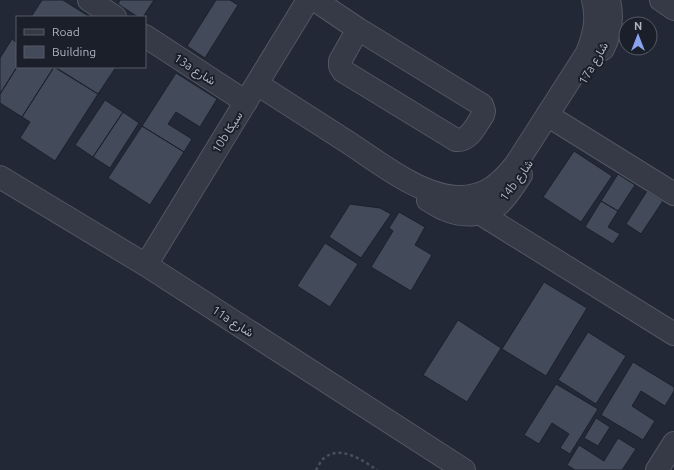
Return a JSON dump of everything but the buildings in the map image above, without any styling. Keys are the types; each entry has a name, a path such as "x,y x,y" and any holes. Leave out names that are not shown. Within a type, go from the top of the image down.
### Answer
{"street":[{"path":"89,0 114,16"},
{"name":"10b سيكا","path":"146,265 308,0"},
{"path":"315,0 482,105 484,111 483,114 464,140 456,140 342,71 340,61 358,28"},
{"name":"17a شارع","path":"553,118 592,41 596,20 593,0"},
{"name":"17a شارع","path":"553,118 604,46 609,33 611,10 624,0"},
{"path":"661,0 674,9"},
{"name":"13a شارع","path":"146,37 251,93"},
{"name":"14b شارع","path":"251,93 399,176 430,192 444,196 459,197 475,195 489,190 500,183 553,118"},
{"path":"553,118 674,194"},
{"name":"14b شارع","path":"399,176 426,198 445,210 462,214 481,214 497,206 508,195 553,118"},
{"name":"11a شارع","path":"0,177 146,265 464,470"},
{"path":"481,214 674,334"},
{"path":"657,470 674,443"}],"path":[{"path":"316,470 323,460 332,454 346,453 360,458 377,470"}]}
